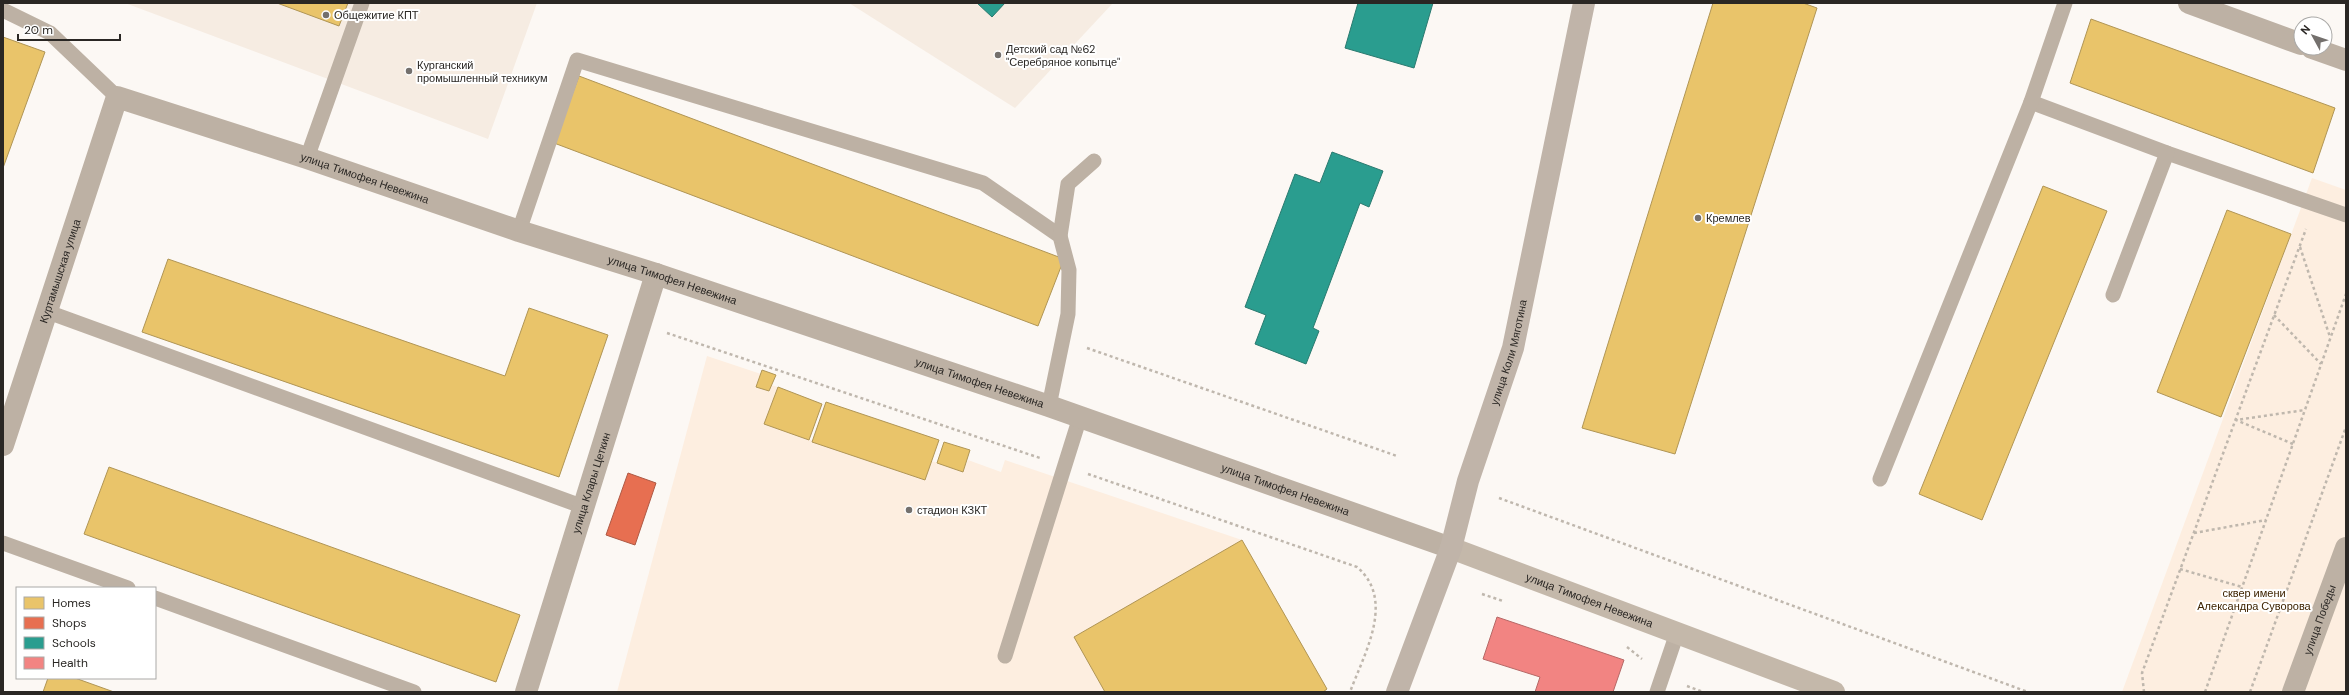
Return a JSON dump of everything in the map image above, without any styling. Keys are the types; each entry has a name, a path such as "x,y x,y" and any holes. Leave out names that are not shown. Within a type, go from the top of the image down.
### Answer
{"main road":[{"name":"улица Коли Мяготина","path":"1397,692 1451,548 1468,481 1513,348 1584,3"}],"street":[{"path":"2189,3 2293,41"},
{"path":"2333,55 2346,60"},
{"name":"улица Тимофея Невежина","path":"117,98 307,158 518,231 656,274 1049,406 1451,548 1834,692"},
{"name":"Куртамышская улица","path":"3,445 48,312 117,98"},
{"name":"улица Клары Цеткин","path":"526,692 656,274"},
{"name":"улица Победы","path":"2293,692 2346,548"}],"lane":[{"path":"307,158 362,3"},
{"path":"1880,479 2031,102 2066,3"},
{"path":"3,10 50,33 117,98"},
{"path":"518,231 577,60 983,183 1060,236"},
{"path":"2031,102 2167,153 2346,214"},
{"path":"2113,295 2167,153"},
{"path":"1049,406 1068,314 1069,270 1060,236 1068,184 1094,161"},
{"path":"48,312 584,507"},
{"path":"1005,656 1080,417"},
{"path":"3,543 125,587"},
{"path":"156,598 414,692"},
{"path":"1657,692 1677,633"}],"path":[{"path":"2144,692 2142,673 2316,204"},
{"path":"2300,246 2331,338"},
{"path":"2205,692 2346,294"},
{"path":"2274,315 2321,364"},
{"path":"1062,340 1396,456"},
{"path":"2236,420 2305,410"},
{"path":"2236,420 2293,444"},
{"path":"2250,692 2346,427"},
{"path":"1499,498 2028,692"},
{"path":"2193,533 2266,520"},
{"path":"2180,569 2242,587"},
{"path":"1482,594 1510,603"},
{"path":"1623,644 1663,677 1703,692"}],"shaded area":[{"name":"Курганский промышленный техникум","path":"125,3 537,3 488,139"},
{"name":"Детский сад №62 \"Серебряное копытце\"","path":"849,3 1113,3 1015,108"}],"green space":[{"name":"сквер имени Александра Суворова","path":"2312,178 2346,190 2346,692 2122,692"},
{"name":"стадион КЗКТ","path":"707,356 761,374 756,387 769,391 771,385 778,387 765,424 925,480 932,461 963,472 968,460 1001,472 1005,460 1242,540 1327,689 1326,692 617,692"}],"building: Homes":[{"name":"Общежитие КПТ","path":"277,3 348,3 339,26"},
{"name":"Кремлев","path":"1713,3 1803,3 1817,8 1675,454 1582,428"},
{"path":"2091,19 2335,108 2313,173 2070,83"},
{"path":"3,37 45,52 3,168"},
{"path":"579,76 1064,259 1038,326 554,143"},
{"path":"2043,186 2107,211 1982,520 1919,494"},
{"path":"2227,210 2291,234 2221,417 2157,392"},
{"path":"168,259 505,376 529,308 608,335 559,477 142,332"},
{"path":"762,370 776,375 769,391 756,387"},
{"path":"778,387 822,404 809,440 764,424"},
{"path":"826,402 939,440 925,480 812,442"},
{"path":"944,442 970,450 963,472 937,463"},
{"path":"109,467 520,615 496,682 84,534"},
{"path":"1242,540 1327,689 1323,692 1105,692 1074,637"},
{"path":"48,679 78,679 114,692 43,692"}],"building: Shops":[{"path":"628,473 656,483 635,545 606,535"}],"building: Schools":[{"path":"977,3 1005,3 992,17"},
{"path":"1358,3 1433,3 1414,68 1345,48"},
{"path":"1332,152 1383,171 1369,207 1360,203 1313,328 1319,331 1306,364 1255,344 1266,315 1245,307 1295,174 1320,183"}],"building: Health":[{"path":"1497,617 1624,660 1613,692 1535,692 1540,677 1483,659"}],"place":[{"name":"Общежитие КПТ","path":"326,15"},
{"name":"Детский сад №62 \"Серебряное копытце\"","path":"998,55"},
{"name":"Курганский промышленный техникум","path":"409,71"},
{"name":"Кремлев","path":"1698,218"},
{"name":"стадион КЗКТ","path":"909,510"}]}
